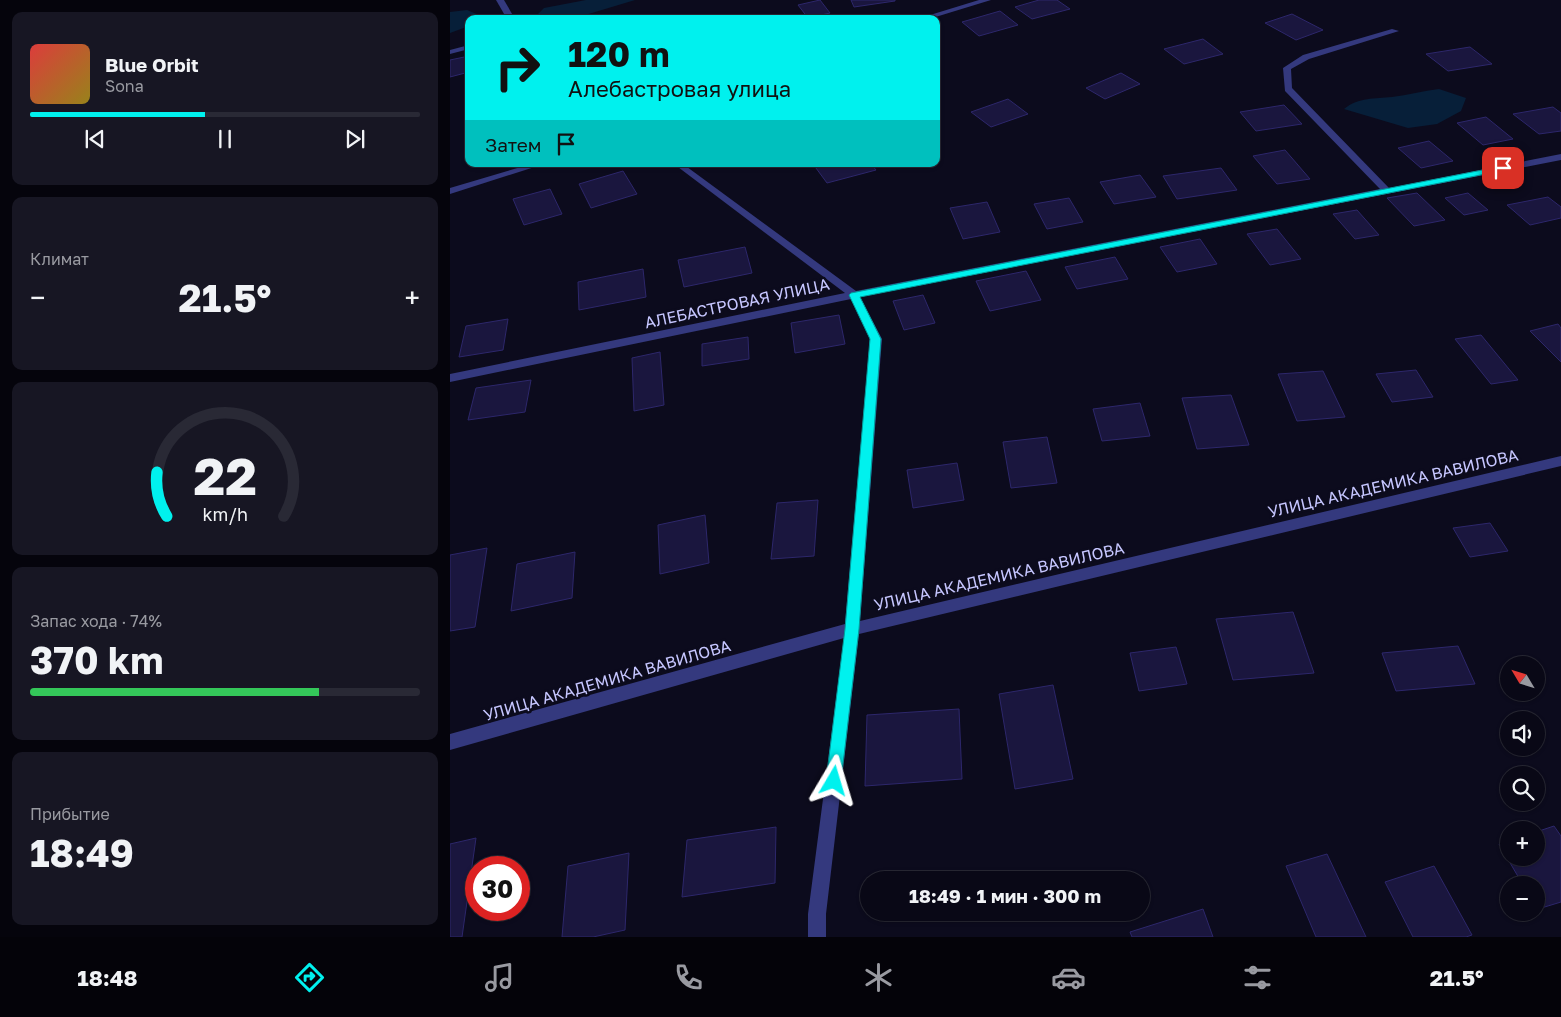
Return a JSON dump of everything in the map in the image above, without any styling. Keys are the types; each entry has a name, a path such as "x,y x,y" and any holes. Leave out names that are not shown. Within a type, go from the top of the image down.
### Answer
{"street":[{"path":"500,0 509,15"},
{"path":"934,15 987,0"},
{"path":"1387,191 1288,89 1287,68 1306,56 1395,31"},
{"path":"450,52 465,48"},
{"name":"АЛЕБАСТРОВАЯ УЛИЦА","path":"450,378 854,295 1561,157"},
{"path":"450,191 530,167"},
{"path":"682,167 854,295 876,339 852,629 818,914 817,937"},
{"name":"УЛИЦА АКАДЕМИКА ВАВИЛОВА","path":"450,742 852,629 1561,461"}],"water":[{"path":"586,0 635,0 585,15 539,15 544,8"},
{"path":"467,10 479,15 465,15 465,27 450,33 450,12"},
{"path":"1439,89 1466,98 1461,111 1437,124 1408,128 1344,109 1361,100"}],"building":[{"path":"820,0 830,13 806,15 798,5"},
{"path":"851,0 895,0 895,1 854,7"},
{"path":"1039,0 1057,0 1070,9 1032,19 1015,7"},
{"path":"1000,11 1018,25 979,36 962,22"},
{"path":"1292,14 1323,30 1296,40 1265,23"},
{"path":"1203,39 1223,54 1184,64 1164,49"},
{"path":"1470,47 1492,64 1448,71 1426,54"},
{"path":"465,57 465,73 450,77 450,60"},
{"path":"1121,73 1140,84 1105,99 1086,88"},
{"path":"1008,99 1028,114 991,127 971,112"},
{"path":"1284,105 1302,124 1256,131 1240,112"},
{"path":"1553,107 1561,113 1561,131 1539,134 1513,114"},
{"path":"1486,117 1513,139 1483,145 1457,123"},
{"path":"1429,141 1453,161 1421,168 1398,148"},
{"path":"1285,150 1310,179 1277,184 1253,156"},
{"path":"815,167 874,167 876,170 827,183"},
{"path":"1221,168 1237,190 1177,199 1163,176"},
{"path":"623,171 637,194 591,208 579,184"},
{"path":"1140,175 1156,197 1114,204 1100,182"},
{"path":"550,189 562,214 524,225 513,199"},
{"path":"1417,193 1445,220 1414,226 1387,198"},
{"path":"1468,193 1488,210 1464,215 1445,198"},
{"path":"1548,197 1561,207 1561,218 1530,225 1507,205"},
{"path":"1069,198 1083,222 1047,229 1034,204"},
{"path":"987,202 1000,232 963,239 950,208"},
{"path":"1357,210 1379,235 1355,239 1333,214"},
{"path":"1277,229 1301,259 1270,265 1247,234"},
{"path":"1200,239 1217,264 1177,272 1160,247"},
{"path":"745,247 752,273 684,287 678,260"},
{"path":"1115,257 1128,279 1077,289 1065,267"},
{"path":"643,269 646,297 579,310 578,282"},
{"path":"1026,271 1041,300 990,311 976,281"},
{"path":"923,295 935,323 904,330 893,301"},
{"path":"839,315 845,344 795,353 791,323"},
{"path":"508,319 503,350 459,357 466,326"},
{"path":"1558,324 1561,328 1561,362 1530,331"},
{"path":"1481,335 1518,380 1491,384 1455,339"},
{"path":"748,337 749,359 702,366 702,344"},
{"path":"660,352 664,405 634,411 632,358"},
{"path":"1416,370 1433,397 1392,402 1376,374"},
{"path":"1323,371 1345,417 1297,421 1278,374"},
{"path":"531,380 525,412 468,420 476,388"},
{"path":"1231,395 1249,445 1197,449 1182,398"},
{"path":"1140,403 1150,436 1102,441 1093,409"},
{"path":"1047,437 1057,483 1011,488 1003,442"},
{"path":"957,463 964,500 913,508 907,470"},
{"path":"818,500 814,556 771,559 777,503"},
{"path":"705,515 709,563 660,574 658,525"},
{"path":"1490,523 1508,551 1470,557 1453,528"},
{"path":"487,548 475,627 450,631 450,555"},
{"path":"575,552 572,598 511,611 517,564"},
{"path":"1293,612 1314,673 1233,680 1216,619"},
{"path":"1458,646 1475,684 1396,691 1382,653"},
{"path":"1176,647 1187,684 1139,691 1130,653"},
{"path":"1053,685 1073,779 1015,789 999,694"},
{"path":"959,709 962,779 865,786 867,715"},
{"path":"1554,826 1561,836 1561,902 1545,907 1545,876 1518,876 1512,866 1545,866 1545,829"},
{"path":"776,827 775,883 682,897 687,840"},
{"path":"476,838 473,856 465,856 465,916 462,937 450,937 450,844"},
{"path":"629,853 625,930 593,937 562,937 568,866"},
{"path":"1327,854 1366,937 1316,937 1286,866"},
{"path":"1434,866 1472,935 1466,937 1413,937 1385,882"},
{"path":"1203,909 1213,937 1132,937 1130,932"}],"route":[{"path":"834,781 852,629 876,339 854,295 1503,168"}]}
